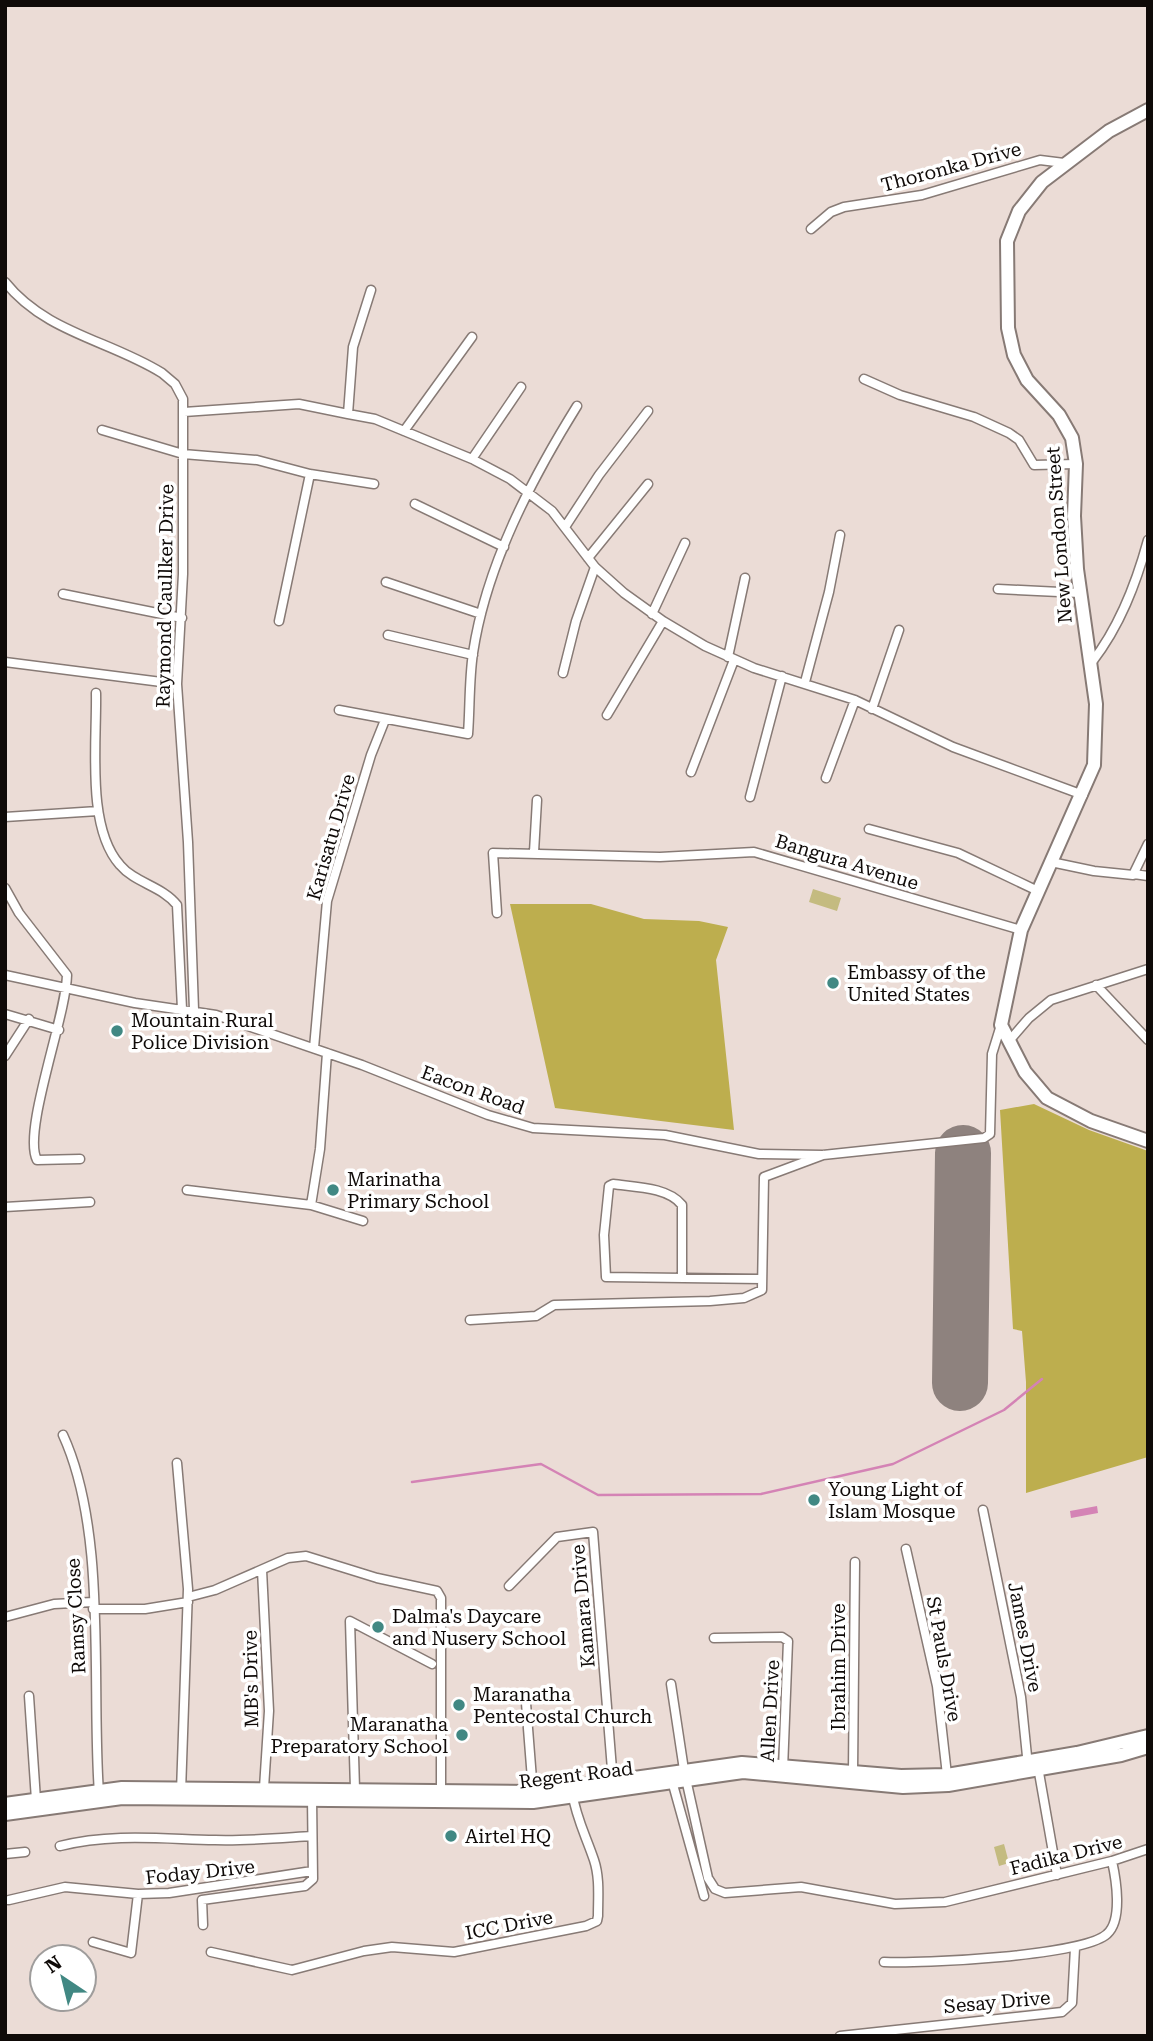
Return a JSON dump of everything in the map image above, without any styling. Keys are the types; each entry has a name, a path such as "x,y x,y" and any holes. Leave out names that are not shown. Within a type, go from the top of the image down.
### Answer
{"main road":[{"name":"New London Street","path":"1001,1025 1021,930 1083,795 1096,753 1096,683 1080,593 1074,516 1076,464 1072,438 1066,425 1020,369 1008,328 1009,232 1030,194 1064,163 1109,131 1148,110"},
{"path":"1001,1025 1032,1082 1047,1098 1091,1121 1148,1141"},
{"name":"Regent Road","path":"181,1793 264,1788 312,1793 355,1789 441,1792 491,1798 533,1793 573,1794 613,1782 685,1774 743,1763 914,1787 948,1786 1148,1736"},
{"name":"Regent Road","path":"783,1770 947,1775 1121,1755 1148,1747"},
{"name":"Regent Road","path":"5,1804 99,1795 181,1793 312,1793 491,1798 573,1794 672,1781 685,1774"},
{"name":"Regent Road","path":"5,1814 99,1795"}],"street":[{"name":"Thoronka Drive","path":"811,229 831,212 844,207 922,195 1040,160 1064,163"},
{"name":"Raymond Caullker Drive","path":"5,282 16,295 43,317 162,373 178,389 183,399 181,618 177,684 188,842 194,1010"},
{"path":"348,414 353,347 371,290"},
{"path":"404,431 472,337"},
{"path":"864,379 900,395 974,417 1009,433 1019,440 1034,465 1076,464"},
{"path":"472,459 521,387"},
{"path":"184,412 299,404 375,419 472,459 530,492 565,527 595,568 652,614 731,659 855,700 953,747 1083,795"},
{"path":"339,710 468,734 473,655 481,614 504,547 553,445 578,406"},
{"path":"565,527 599,475 648,411"},
{"path":"102,430 183,454 257,460 310,474 374,484"},
{"path":"279,621 310,474"},
{"path":"588,558 648,484"},
{"path":"415,504 504,547"},
{"path":"805,682 840,535"},
{"path":"1092,662 1111,634 1132,592 1148,540"},
{"path":"652,614 685,543"},
{"path":"563,673 576,621 595,568"},
{"path":"691,772 731,659 745,578"},
{"path":"386,582 481,614"},
{"path":"998,589 1080,593"},
{"path":"63,594 181,618"},
{"path":"607,715 663,621"},
{"path":"872,709 899,630"},
{"path":"388,635 473,655"},
{"path":"5,662 177,684"},
{"path":"750,797 782,676"},
{"path":"96,693 98,811 102,835 120,866 177,905 182,1009"},
{"path":"827,778 855,700"},
{"name":"Karisatu Drive","path":"314,1048 327,901 371,755 386,720"},
{"path":"534,852 537,800"},
{"path":"5,817 98,811"},
{"path":"869,829 958,853 1038,891"},
{"path":"1135,874 1148,844"},
{"name":"Bangura Avenue","path":"498,913 492,855 534,852 660,857 754,852 1021,930"},
{"path":"1051,862 1094,872 1148,876"},
{"path":"5,888 32,932 65,971 59,1030 38,1109 33,1152 37,1160 80,1158"},
{"path":"1009,1041 1029,1018 1051,1000 1148,969"},
{"name":"Eacon Road","path":"5,975 65,989 194,1010 314,1048 488,1115 533,1128 665,1135 759,1154 823,1155 984,1138 990,1134 988,1105 992,1054 1001,1025"},
{"path":"1096,985 1148,1040"},
{"path":"5,1014 59,1030"},
{"path":"5,1056 29,1019"},
{"path":"310,1205 320,1149 327,1053"},
{"path":"470,1320 536,1316 554,1305 744,1298 762,1290 764,1177 823,1155"},
{"path":"682,1278 682,1205 677,1199 663,1193 613,1184 609,1186 604,1235 606,1277 682,1278 762,1279"},
{"path":"187,1191 310,1205 363,1221"},
{"path":"5,1207 90,1202"},
{"name":"Ramsy Close","path":"63,1435 72,1454 82,1494 93,1606 99,1795"},
{"path":"177,1463 188,1600 181,1793"},
{"name":"James Drive","path":"983,1510 1033,1766 1058,1875"},
{"name":"Kamara Drive","path":"509,1586 557,1537 593,1532 613,1782"},
{"name":"St Pauls Drive","path":"906,1549 937,1686 947,1775"},
{"path":"5,1617 54,1604 145,1609 188,1600 288,1558 310,1556 377,1578 437,1591 441,1598 441,1792"},
{"name":"Ibrahim Drive","path":"853,1772 855,1562"},
{"name":"MB's Drive","path":"262,1570 269,1711 264,1788"},
{"path":"355,1789 350,1620 432,1664"},
{"name":"Allen Drive","path":"714,1638 782,1637 788,1641 783,1770"},
{"name":"Fadika Drive","path":"671,1684 685,1774 708,1878 715,1889 725,1893 801,1887 909,1905 946,1902 1112,1861 1148,1849"},
{"path":"29,1696 37,1800"},
{"path":"526,1703 533,1793"},
{"path":"672,1781 704,1895"},
{"path":"203,1925 202,1900 305,1886 313,1879 312,1793"},
{"name":"ICC Drive","path":"211,1952 249,1958 292,1970 364,1951 392,1947 454,1952 586,1926 597,1921 598,1879 594,1858 578,1825 573,1794"},
{"path":"60,1846 84,1840 137,1835 235,1840 312,1836"},
{"path":"5,1854 25,1852"},
{"path":"884,1962 912,1964 1075,1948 1102,1937 1109,1930 1118,1895 1112,1861"},
{"name":"Foday Drive","path":"9,1900 65,1888 138,1894 215,1889 312,1871"},
{"path":"93,1942 131,1953 138,1894"},
{"name":"Sesay Drive","path":"840,2036 1062,2012 1072,2003 1075,1948"}],"shaded area":[{"path":"813,889 841,898 837,911 809,902"},
{"path":"510,904 591,904 644,919 699,921 728,927 716,960 734,1130 555,1108"},
{"path":"1034,1104 1089,1130 1148,1151 1148,1457 1026,1493 1026,1382 1022,1331 1013,1329 1000,1110"},
{"path":"1097,1506 1098,1513 1071,1518 1070,1511"},
{"path":"1004,1844 1009,1863 999,1866 994,1847"}],"waterway":[{"path":"412,1482 541,1464 598,1495 761,1494 893,1464 1004,1410 1042,1379"}],"runway":[{"path":"960,1383 963,1153"}],"place":[{"name":"Embassy of the United States","path":"833,983"},
{"name":"Mountain Rural Police Division","path":"117,1031"},
{"name":"Marinatha Primary School","path":"333,1190"},
{"name":"Young Light of Islam Mosque","path":"814,1500"},
{"name":"Dalma's Daycare and Nusery School","path":"378,1627"},
{"name":"Maranatha Pentecostal Church","path":"459,1705"},
{"name":"Maranatha Preparatory School","path":"462,1735"},
{"name":"Airtel HQ","path":"451,1836"}]}
